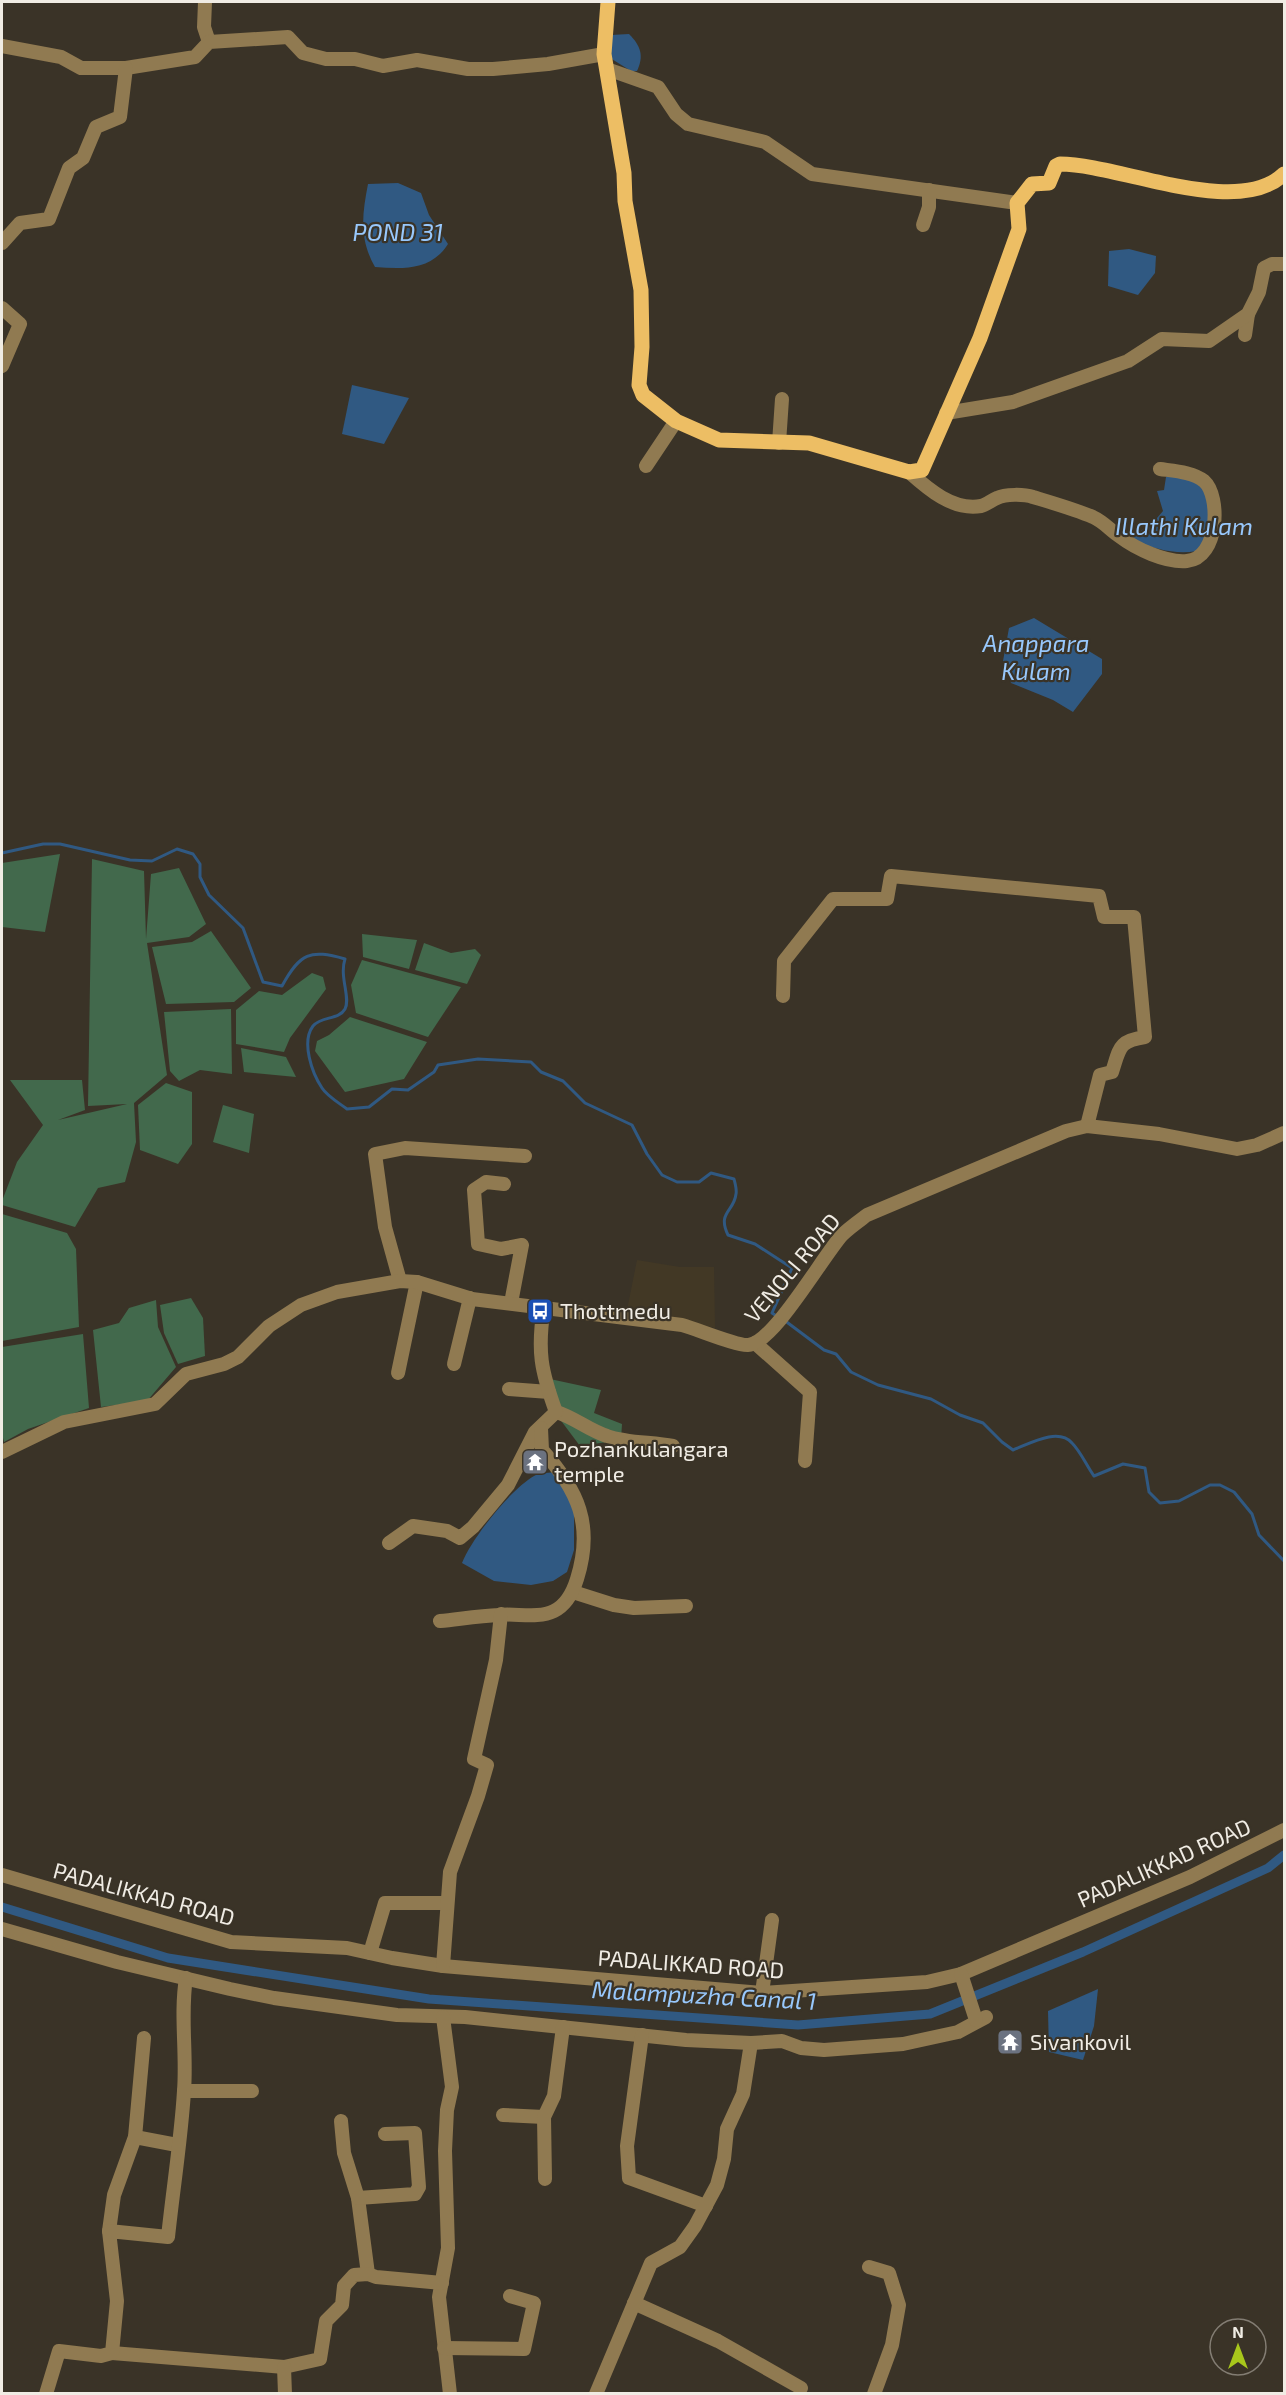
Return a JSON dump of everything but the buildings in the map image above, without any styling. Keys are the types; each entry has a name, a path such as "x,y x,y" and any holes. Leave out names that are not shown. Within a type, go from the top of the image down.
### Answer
{"main road":[{"path":"608,2 606,61 624,173 625,201 641,290 642,347 639,385 651,402 676,421 719,440 809,443 909,472 922,470 980,338 1019,228 1017,203 1032,184 1049,183 1056,166 1060,164 1122,174 1172,186 1242,192 1276,181 1284,176"}],"street":[{"path":"205,2 204,27 209,42"},
{"path":"2,46 62,57 81,68 126,68 195,57 209,42 288,37 303,53 326,59 355,59 383,66 417,60 468,69 606,61 658,87 676,114 688,124 765,142 812,174 1017,203"},
{"path":"2,243 20,223 49,219 69,168 83,158 96,127 120,117 126,68"},
{"path":"923,225 929,207 929,190"},
{"path":"1245,335 1248,314 1259,292 1264,268 1272,264 1284,264"},
{"path":"2,308 20,324 2,366"},
{"path":"946,413 1013,402 1128,361 1162,339 1209,341 1248,314"},
{"path":"779,443 782,399"},
{"path":"646,466 676,421"},
{"path":"909,472 929,490 949,501 967,507 983,506 1001,496 1029,495 1095,518 1119,537 1159,557 1190,561 1206,553 1210,546 1214,522 1212,501 1206,482 1196,476 1160,469"},
{"path":"783,996 784,962 833,899 887,899 891,876 1098,896 1104,917 1134,917 1145,1037 1128,1040 1120,1046 1112,1072 1100,1075 1087,1126"},
{"name":"VENOLI ROAD","path":"2,1452 64,1422 155,1404 186,1374 224,1364 238,1357 269,1326 301,1305 337,1292 400,1281 417,1282 470,1298 682,1325 706,1331 741,1345 755,1343 776,1326 843,1234 867,1215 1028,1146 1066,1131 1087,1126 1159,1134 1237,1149 1257,1145 1284,1133"},
{"path":"400,1281 385,1227 375,1154 405,1148 479,1151 525,1156"},
{"path":"504,1184 486,1182 474,1190 478,1244 501,1249 522,1245 511,1303"},
{"path":"398,1373 417,1282"},
{"path":"454,1364 470,1298"},
{"path":"544,1307 539,1340 540,1360 555,1412"},
{"path":"755,1343 810,1392 805,1461"},
{"path":"509,1389 549,1392"},
{"path":"389,1543 413,1526 447,1531 460,1538 473,1527 508,1485 535,1448 535,1432 555,1412"},
{"path":"555,1412 570,1416 589,1429 609,1437 673,1446"},
{"path":"440,1621 501,1614 541,1615 552,1612 573,1592 580,1569 585,1534 582,1517 564,1475 535,1448"},
{"path":"573,1592 614,1605 634,1608 686,1606"},
{"path":"443,1966 450,1872 478,1797 487,1765 474,1759 496,1660 501,1614"},
{"name":"PADALIKKAD ROAD","path":"2,1875 231,1942 347,1948 443,1966 762,1993 927,1982 961,1974 1190,1877 1284,1830"},
{"path":"370,1953 385,1903 446,1908"},
{"path":"762,1993 772,1920"},
{"path":"2,1929 117,1962 274,1998 397,2015 751,2043 782,2041 801,2048 824,2050 903,2044 957,2032 981,2018 961,1974"},
{"path":"109,2231 168,2237 184,2091 182,2005 186,1977"},
{"path":"443,2017 452,2087 447,2110 445,2151 448,2248 439,2297 450,2394"},
{"path":"545,2179 544,2116 554,2096 563,2027"},
{"path":"642,2035 627,2146 629,2178 706,2206"},
{"path":"112,2353 117,2301 109,2231 114,2195 135,2138 144,2038"},
{"path":"596,2394 651,2263 680,2247 717,2185 724,2159 727,2129 743,2094 751,2043"},
{"path":"184,2091 252,2091"},
{"path":"503,2115 544,2116"},
{"path":"341,2121 344,2153 358,2198 368,2274"},
{"path":"358,2198 415,2194 419,2187 415,2133 385,2134"},
{"path":"135,2138 177,2145"},
{"path":"869,2267 890,2273 898,2305 892,2345 874,2394"},
{"path":"46,2394 59,2351 101,2356 112,2353 284,2367 320,2359 326,2321 342,2305 344,2286 354,2275 368,2274 376,2277 442,2283"},
{"path":"444,2348 524,2349 534,2303 510,2296"},
{"path":"634,2303 718,2341 801,2388"},
{"path":"284,2367 285,2394"}],"shaded area":[{"path":"637,1260 680,1267 714,1267 715,1328 663,1317 626,1315"}],"green space":[{"path":"60,854 45,932 2,927 2,863"},
{"path":"92,859 144,871 146,939 151,874 179,868 206,924 189,937 147,943 167,1075 134,1103 136,1142 125,1182 98,1188 75,1227 2,1205 2,1201 17,1162 43,1125 10,1080 82,1080 85,1110 58,1120 127,1104 88,1106"},
{"path":"211,931 251,988 234,1002 166,1004 152,947 192,942"},
{"path":"362,934 417,940 409,969 363,957"},
{"path":"424,943 451,953 475,949 481,955 467,984 415,970"},
{"path":"362,960 461,987 428,1037 356,1013 351,985"},
{"path":"312,973 323,977 326,989 290,1038 284,1052 236,1044 236,1010 259,991 282,995"},
{"path":"231,1009 232,1074 200,1070 179,1081 170,1071 164,1012"},
{"path":"350,1017 427,1042 404,1079 345,1092 315,1051 317,1041 329,1035"},
{"path":"241,1048 286,1057 296,1077 244,1072"},
{"path":"166,1083 192,1092 192,1144 178,1164 140,1150 138,1105"},
{"path":"223,1105 254,1114 249,1153 213,1142"},
{"path":"2,1214 67,1233 76,1249 79,1327 2,1341"},
{"path":"191,1298 203,1318 205,1356 178,1364 164,1333 160,1305"},
{"path":"156,1300 158,1327 176,1367 147,1401 101,1407 93,1330 119,1323 129,1308"},
{"path":"83,1334 89,1408 28,1429 4,1442 2,1434 2,1347"},
{"path":"550,1379 601,1390 594,1413 622,1424 621,1440 580,1446 559,1418"}],"water":[{"path":"629,34 640,51 637,71 631,71 607,56 611,35"},
{"name":"POND 31","path":"398,183 421,193 429,215 448,244 441,253 425,264 406,268 375,267 366,247 363,227 368,184"},
{"path":"1129,249 1156,256 1155,273 1138,295 1108,286 1109,251"},
{"path":"352,385 409,398 384,444 342,434"},
{"name":"Illathi Kulam","path":"1174,475 1204,483 1209,509 1209,548 1180,552 1162,550 1134,542 1133,535 1151,525 1163,511 1157,491 1164,490 1166,477"},
{"name":"Anappara Kulam","path":"1034,618 1102,659 1102,674 1073,712 1053,700 1011,683 1003,661 1009,628"},
{"path":"557,1472 574,1509 574,1550 567,1572 553,1581 531,1585 494,1581 462,1563 483,1528 514,1492 536,1475"},
{"path":"1098,1989 1094,2026 1083,2060 1049,2052 1048,2011"}],"waterway":[{"path":"2,853 43,844 60,844 130,860 152,861 177,849 193,854 200,864 200,877 209,895 243,928 263,982 282,986 295,966 307,956 314,954 345,959 343,973 347,999 345,1009 339,1015 316,1023 308,1040 309,1057 315,1074 330,1097 347,1109 369,1107 392,1089 408,1090 434,1072 438,1065 478,1059 531,1062 541,1072 563,1081 585,1103 632,1125 647,1154 662,1175 677,1182 699,1182 711,1173 734,1179 735,1200 724,1221 728,1235 755,1244 792,1268 772,1313 778,1317"},
{"path":"784,1320 824,1350 836,1354 851,1372 878,1385 931,1399 960,1415 983,1423 1013,1450 1043,1438 1059,1436 1066,1438 1078,1450 1094,1476 1123,1464 1145,1468 1149,1492 1160,1503 1179,1501 1210,1485 1220,1485 1234,1492 1252,1514 1259,1535 1284,1561"},
{"name":"Malampuzha Canal 1","path":"2,1907 168,1958 429,1999 798,2025 930,2014 1083,1952 1268,1868 1284,1855"}],"place":[{"name":"Thottmedu","path":"540,1311"},
{"name":"Pozhankulangara temple","path":"535,1462"},
{"name":"Sivankovil","path":"1010,2042"}]}
